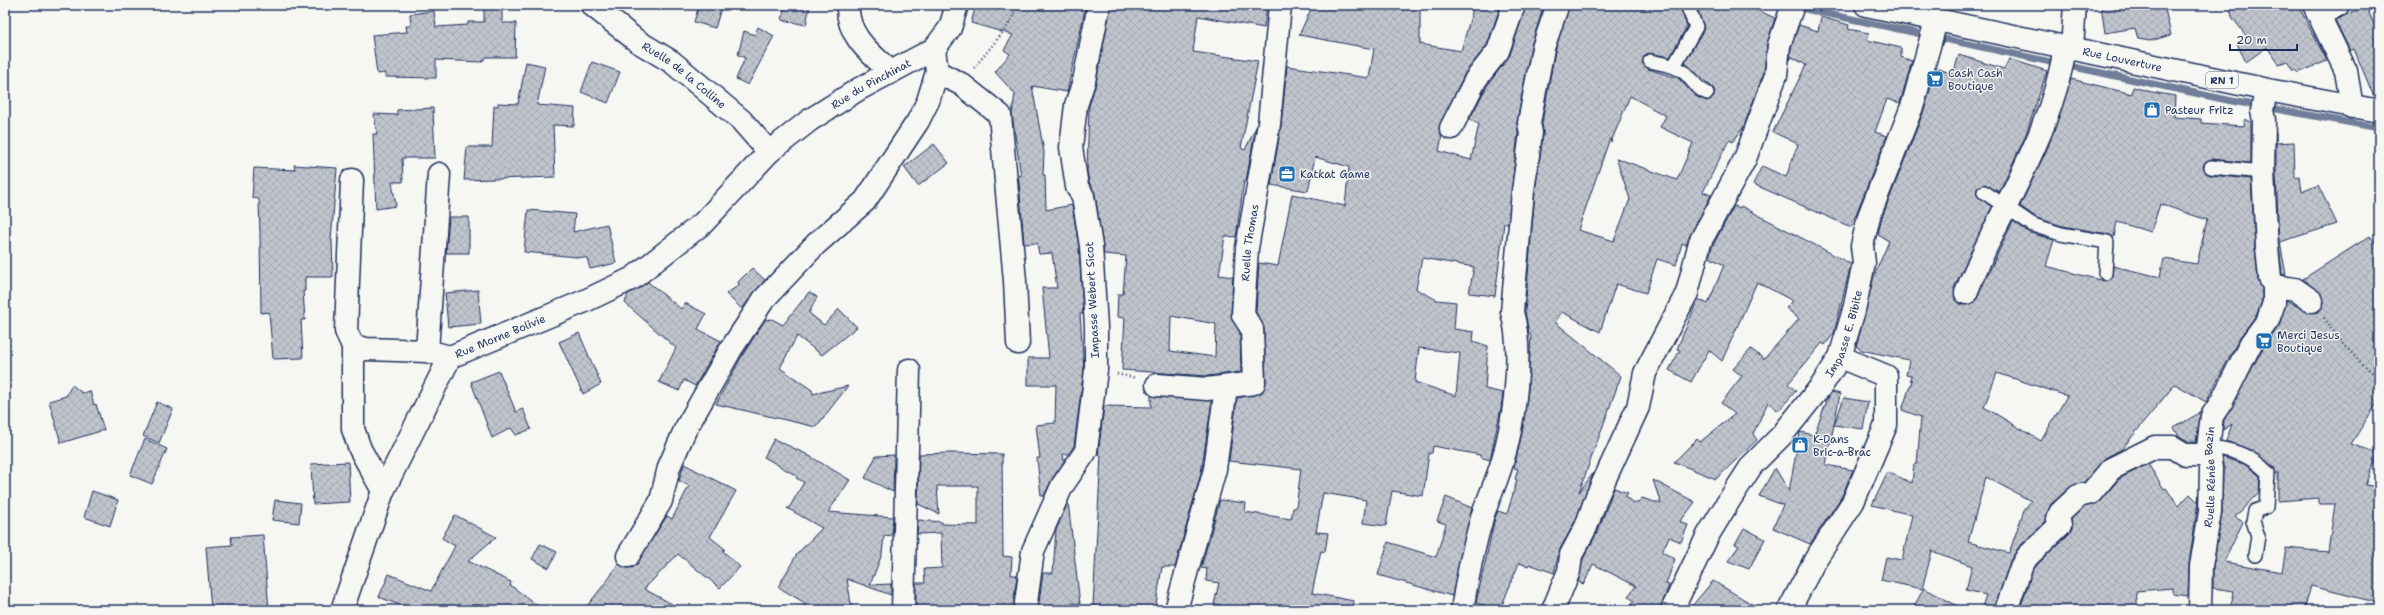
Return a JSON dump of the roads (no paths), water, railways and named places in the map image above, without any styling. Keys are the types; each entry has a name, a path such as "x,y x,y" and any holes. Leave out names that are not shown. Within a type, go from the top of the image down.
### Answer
{"street":[{"name":"Ruelle de la Colline","path":"592,5 637,41 672,62 741,120 769,152"},
{"path":"848,5 853,32 868,52 891,72"},
{"name":"Rue du Pinchinat","path":"769,152 810,120 891,72 934,49 950,28 957,5"},
{"name":"Impasse Webert Sicot","path":"1025,610 1034,551 1062,486 1086,451 1096,370 1096,327 1091,246 1083,196 1077,187 1071,147 1076,106 1084,81 1099,5"},
{"name":"Ruelle Thomas","path":"1157,385 1207,389 1254,383 1252,329 1243,315 1247,248 1269,124 1280,5"},
{"path":"1451,128 1476,79 1498,51 1514,5"},
{"name":"Rue Louverture","path":"1866,5 1911,10 1934,31 2065,56 2267,105 2352,107 2379,111"},
{"path":"1966,293 2034,149 2052,103 2065,56 2075,5"},
{"path":"2338,5 2316,10 2346,71 2352,107"},
{"path":"1462,610 1483,515 1501,466 1511,428 1517,331 1512,312 1521,207 1531,133 1529,123 1543,48 1557,7"},
{"path":"1553,610 1569,571 1571,555 1586,527 1597,496 1638,407 1645,373 1687,293 1700,242 1745,159 1776,75 1780,45 1792,7"},
{"name":"Impasse E. Bibite","path":"1672,610 1708,535 1752,465 1782,435 1822,385 1840,357 1854,310 1864,263 1862,246 1869,216 1913,104 1934,31"},
{"path":"628,556 661,501 669,467 685,430 731,349 764,300 816,244 865,201 918,121 928,101 937,72 934,49"},
{"path":"937,72 961,84 1000,115 1015,281 1018,343"},
{"name":"Ruelle Rénée Bazin","path":"2200,610 2201,566 2210,512 2211,469 2208,451 2212,416 2222,401 2251,343 2268,320 2274,304 2274,286 2270,278 2267,247 2263,172 2267,105"},
{"name":"Rue Morne Bolivie","path":"342,610 383,491 450,357 585,301 634,278 703,223 769,152"},
{"path":"427,351 439,174"},
{"path":"352,180 346,331 353,346 353,429 360,449 383,491"},
{"path":"2274,286 2295,289 2312,301"},
{"path":"353,346 366,349 427,351 450,357"},
{"path":"1789,610 1815,560 1853,502 1886,425 1886,376 1840,357"},
{"path":"903,610 909,370"},
{"path":"1176,610 1215,470 1226,387"},
{"path":"2006,610 2021,567 2027,557 2060,525 2058,519 2060,513 2078,496 2091,493 2111,469 2155,447 2173,447 2186,455 2208,451"}],"lane":[{"path":"1675,67 1696,27 1687,5"},
{"path":"1650,61 1675,67 1685,73 1701,91 1707,93"},
{"path":"2211,167 2263,172"},
{"path":"1984,192 2033,225 2044,229 2107,242 2105,273"},
{"path":"2208,451 2234,451 2257,461 2268,473 2266,507 2255,511 2252,521 2258,536 2255,555"}],"waterway":[{"path":"1796,7 2232,101 2379,128"}],"place":[{"name":"Cash Cash Boutique","path":"1935,79"},
{"name":"Pasteur Fritz","path":"2152,110"},
{"name":"Katkat Game","path":"1287,174"},
{"name":"Merci Jesus Boutique","path":"2264,341"},
{"name":"K-Dans Bric-a-Brac","path":"1800,445"}]}
